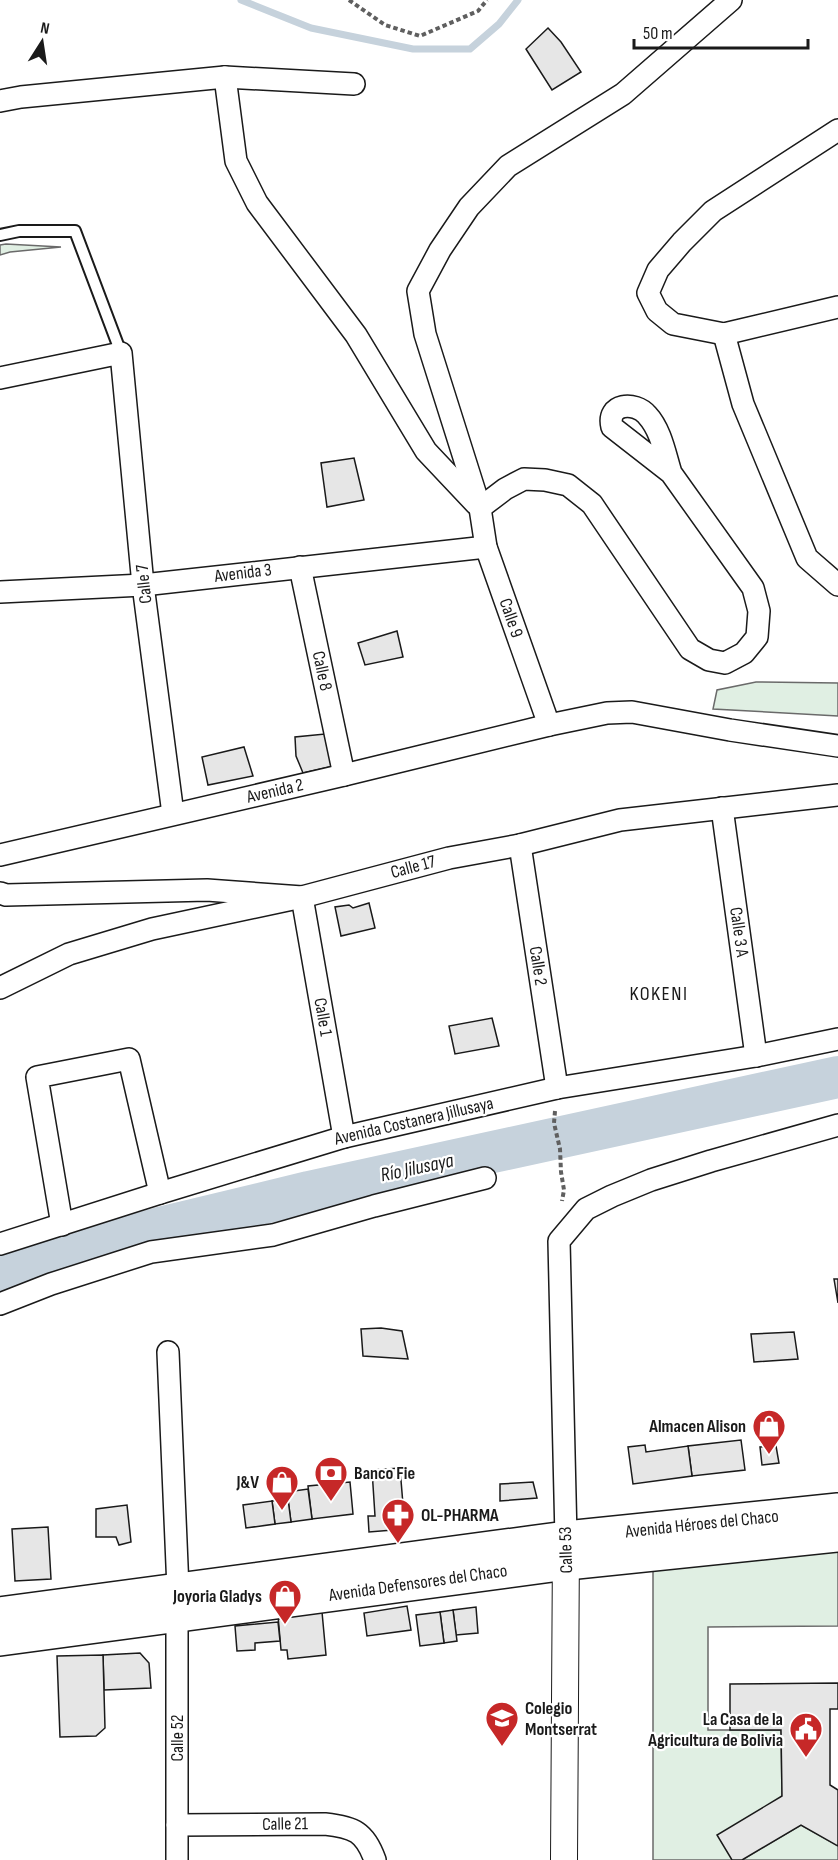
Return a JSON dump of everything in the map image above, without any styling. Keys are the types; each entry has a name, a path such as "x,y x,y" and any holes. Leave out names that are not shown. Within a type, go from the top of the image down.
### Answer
{"main road":[{"name":"Avenida Héroes del Chaco","path":"782,1528 838,1510"},
{"name":"Avenida Defensores del Chaco","path":"0,1614 177,1602 567,1550 782,1528 838,1535"},
{"name":"Avenida Defensores del Chaco","path":"0,1639 177,1602"}],"street":[{"name":"Calle 9","path":"549,725 486,547 480,508 425,334 418,291 440,250 468,207 508,166 623,94 731,0"},
{"path":"225,76 236,161 257,203 356,335 426,451 480,508 505,489 524,479 545,480 568,485 592,504 690,649 709,660 725,663 744,653 757,637 759,611 753,588 671,473"},
{"path":"0,101 225,76 354,84"},
{"path":"838,130 713,211 658,270 648,293 657,311 673,324 724,334 838,307"},
{"path":"724,334 743,404 807,558 838,585"},
{"path":"0,378 121,353"},
{"name":"Calle 7","path":"121,353 143,585 172,814"},
{"name":"Avenida 3","path":"0,592 143,585 486,547"},
{"name":"Calle 8","path":"300,567 344,776"},
{"name":"Avenida 2","path":"0,855 607,713 632,712 730,730 838,746"},
{"name":"Calle 17","path":"0,988 69,954 152,929 302,897 449,858 520,845 620,820 838,795"},
{"name":"Calle 3 A","path":"722,808 756,1056"},
{"name":"Calle 2","path":"520,845 557,1088"},
{"path":"0,893 6,895 207,890 302,897"},
{"name":"Calle 1","path":"302,897 344,1137"},
{"name":"Avenida Costanera Jillusaya","path":"0,1244 344,1137 557,1088 756,1056 838,1039"},
{"path":"62,1225 37,1077 129,1059 160,1193"},
{"path":"558,1241 586,1209 612,1196 651,1180 711,1161 838,1125"},
{"path":"0,1304 51,1284 151,1252 273,1236 374,1206 485,1178"},
{"name":"Calle 53","path":"558,1241 567,1550 564,1860"},
{"name":"Calle 52","path":"168,1352 177,1602 177,1860"},
{"name":"Calle 21","path":"177,1825 325,1824 344,1826 358,1832 369,1843 375,1860"}],"lane":[{"path":"0,235 19,231 75,231 121,353"}],"path":[{"path":"349,0 385,25 420,36 478,11 487,0"},
{"path":"554,1122 560,1149 564,1190 558,1241"}],"green space":[{"path":"0,245 61,247 0,255"},
{"path":"756,682 838,683 838,716 713,709 717,690"},
{"path":"838,1541 838,1626 708,1627 708,1730 781,1730 782,1796 732,1860 653,1860 653,1561"},
{"path":"801,1825 838,1846 838,1860 742,1860"}],"building":[{"path":"548,28 561,42 581,72 552,90 526,49"},
{"path":"354,458 364,500 327,507 321,463"},
{"path":"397,631 403,657 365,665 358,643"},
{"path":"325,734 334,766 303,773 296,756 295,737"},
{"path":"244,747 253,776 208,785 202,757"},
{"path":"369,903 375,928 341,936 335,907 349,905 353,908"},
{"path":"492,1018 499,1046 455,1054 449,1026"},
{"path":"834,1279 838,1279 838,1303"},
{"path":"381,1328 402,1331 408,1359 363,1356 361,1329"},
{"path":"794,1332 798,1359 754,1362 751,1334"},
{"path":"741,1440 745,1470 692,1476 688,1446"},
{"path":"645,1445 646,1452 688,1446 692,1476 633,1484 628,1447"},
{"name":"Almacen Alison","path":"776,1446 779,1463 762,1465 760,1447"},
{"path":"400,1468 405,1529 369,1532 368,1516 375,1516 372,1470"},
{"name":"Banco Fie","path":"350,1482 353,1514 312,1519 308,1486"},
{"path":"533,1482 537,1498 500,1501 500,1484"},
{"path":"308,1489 312,1519 291,1522 287,1492"},
{"name":"J&V","path":"288,1499 291,1522 275,1524 272,1501"},
{"path":"272,1501 275,1524 246,1528 243,1505"},
{"path":"127,1505 131,1542 119,1545 116,1537 96,1537 96,1509"},
{"path":"48,1527 51,1579 15,1581 12,1529"},
{"path":"407,1606 411,1630 367,1636 364,1613"},
{"path":"476,1607 478,1633 456,1635 453,1610"},
{"path":"453,1610 457,1641 444,1643 440,1612"},
{"path":"322,1612 326,1655 288,1659 287,1650 281,1650 278,1616"},
{"path":"440,1612 444,1643 420,1646 416,1615"},
{"path":"278,1622 280,1641 255,1643 255,1650 237,1651 235,1626"},
{"path":"140,1653 149,1663 151,1688 104,1690 103,1655"},
{"path":"103,1655 105,1728 96,1736 60,1737 57,1656"},
{"name":"La Casa de la Agricultura de Bolivia","path":"838,1683 838,1709 830,1709 830,1785 838,1790 838,1846 801,1825 742,1860 732,1860 717,1835 782,1796 781,1730 730,1730 730,1684"}],"waterway":[{"path":"241,0 311,28 413,49 470,49 499,24 518,0"},
{"name":"Río Jilusaya","path":"0,1273 160,1228 309,1192 838,1077"}],"place":[{"name":"Almacen Alison","path":"769,1455"},
{"name":"Banco Fie","path":"331,1502"},
{"name":"J&V","path":"282,1511"},
{"name":"OL-PHARMA","path":"398,1544"},
{"name":"Joyoria Gladys","path":"285,1625"},
{"name":"Colegio Montserrat","path":"502,1747"},
{"name":"La Casa de la Agricultura de Bolivia","path":"806,1758"}],"district":[{"name":"KOKENI","path":"659,994"}]}
